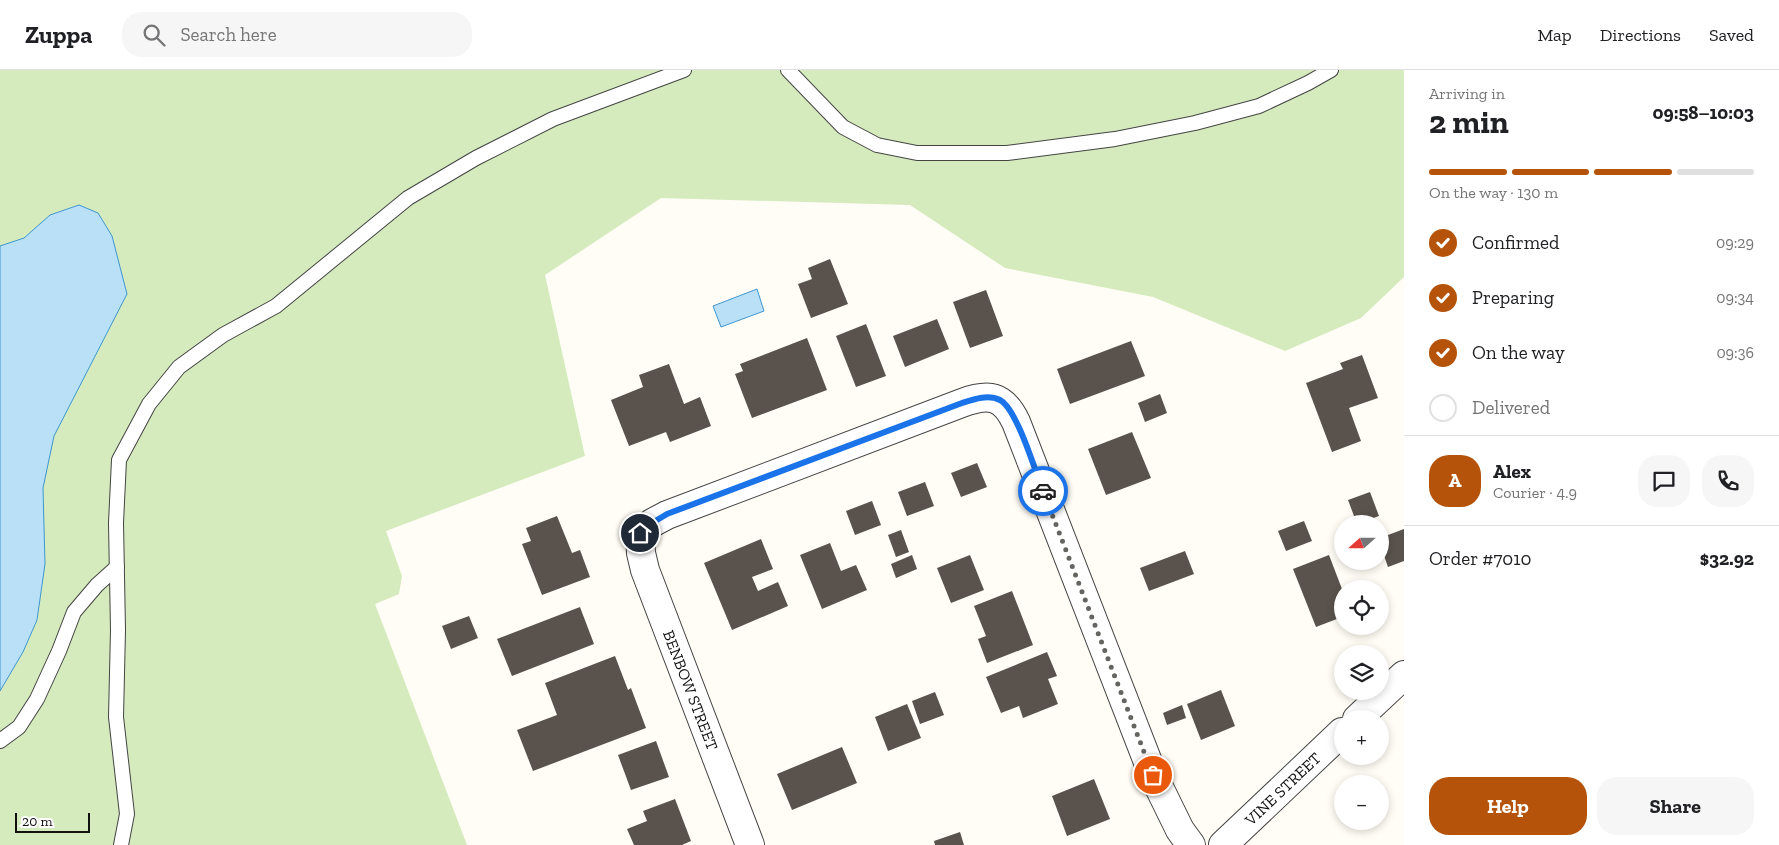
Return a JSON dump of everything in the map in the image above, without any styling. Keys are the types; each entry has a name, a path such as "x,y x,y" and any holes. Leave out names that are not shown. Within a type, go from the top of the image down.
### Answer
{"street":[{"name":"BENBOW STREET","path":"750,845 645,570 641,553 640,533 667,514 980,397 990,397 999,400 1007,406 1020,431 1153,775 1180,830 1191,845"},
{"path":"1367,710 1404,675"},
{"name":"VINE STREET","path":"1223,845 1334,740"}],"lane":[{"path":"121,845 127,814 116,717 118,630 116,523 119,460 149,404 179,367 224,335 276,306 408,198 476,158 553,119 684,70"},
{"path":"788,70 843,127 877,145 917,153 1007,153 1115,140 1195,123 1258,106 1308,84 1331,70"},
{"path":"0,742 19,727 37,699 74,612 97,585 117,567"}],"green space":[{"path":"0,70 1404,70 1404,277 1361,318 1285,351 1153,297 1005,268 910,205 661,198 545,275 585,456 386,531 402,576 399,594 375,604 467,845 0,845"}],"water":[{"path":"79,205 98,213 112,236 127,294 54,436 43,488 45,564 37,620 23,652 0,691 0,246 24,238 50,215"},
{"path":"757,289 764,311 721,327 713,306"}],"building":[{"path":"830,259 848,304 811,318 798,284 812,279 808,268"},
{"path":"986,290 1003,336 970,348 953,302"},
{"path":"937,319 949,349 905,367 893,336"},
{"path":"866,324 886,376 856,387 836,336"},
{"path":"807,338 827,390 752,418 735,374 743,371 740,364"},
{"path":"1131,341 1145,376 1070,404 1057,369"},
{"path":"1362,355 1378,398 1349,408 1361,441 1332,452 1306,383 1343,369 1340,363"},
{"path":"669,364 684,404 700,397 711,426 670,442 666,432 629,446 611,400 643,387 639,375"},
{"path":"1160,394 1167,413 1145,422 1138,403"},
{"path":"1132,432 1151,478 1106,495 1088,449"},
{"path":"977,463 987,487 961,497 951,473"},
{"path":"925,482 934,506 907,516 898,492"},
{"path":"1370,492 1379,515 1354,515 1348,500"},
{"path":"872,501 881,525 855,535 846,511"},
{"path":"557,516 572,553 580,550 590,577 542,595 522,544 531,541 526,528"},
{"path":"1304,521 1312,541 1286,551 1278,531"},
{"path":"1404,529 1404,561 1389,567 1389,535"},
{"path":"901,530 909,552 896,557 888,535"},
{"path":"761,539 773,569 752,577 758,591 778,582 788,606 732,630 704,563"},
{"path":"830,543 841,571 856,565 867,590 822,609 800,555"},
{"path":"1185,551 1194,574 1149,591 1140,568"},
{"path":"912,555 917,569 896,578 891,564"},
{"path":"970,555 984,590 951,603 937,568"},
{"path":"1329,555 1339,580 1334,580 1334,620 1316,627 1293,569"},
{"path":"1012,591 1033,645 987,663 978,639 986,636 974,606"},
{"path":"580,607 594,644 512,676 497,639"},
{"path":"469,616 478,638 451,649 442,626"},
{"path":"1047,652 1057,676 1048,679 1058,704 1023,718 1019,706 1001,713 986,677"},
{"path":"615,656 628,690 631,688 646,728 533,771 517,730 557,715 545,683"},
{"path":"1221,690 1235,726 1201,740 1187,704"},
{"path":"935,692 944,715 920,724 912,701"},
{"path":"907,704 921,738 888,751 875,717"},
{"path":"1182,705 1186,718 1167,725 1163,713"},
{"path":"656,741 669,777 631,790 618,755"},
{"path":"842,747 857,783 792,810 777,774"},
{"path":"1094,779 1110,819 1067,836 1052,796"},
{"path":"675,799 691,841 682,845 634,845 627,829 647,821 643,811"},
{"path":"960,832 964,845 935,845 934,841"}],"way so far":[{"path":"1043,491 1153,775"}],"route":[{"path":"640,533 667,514 980,397 990,397 999,400 1007,406 1016,422 1043,491"}]}
